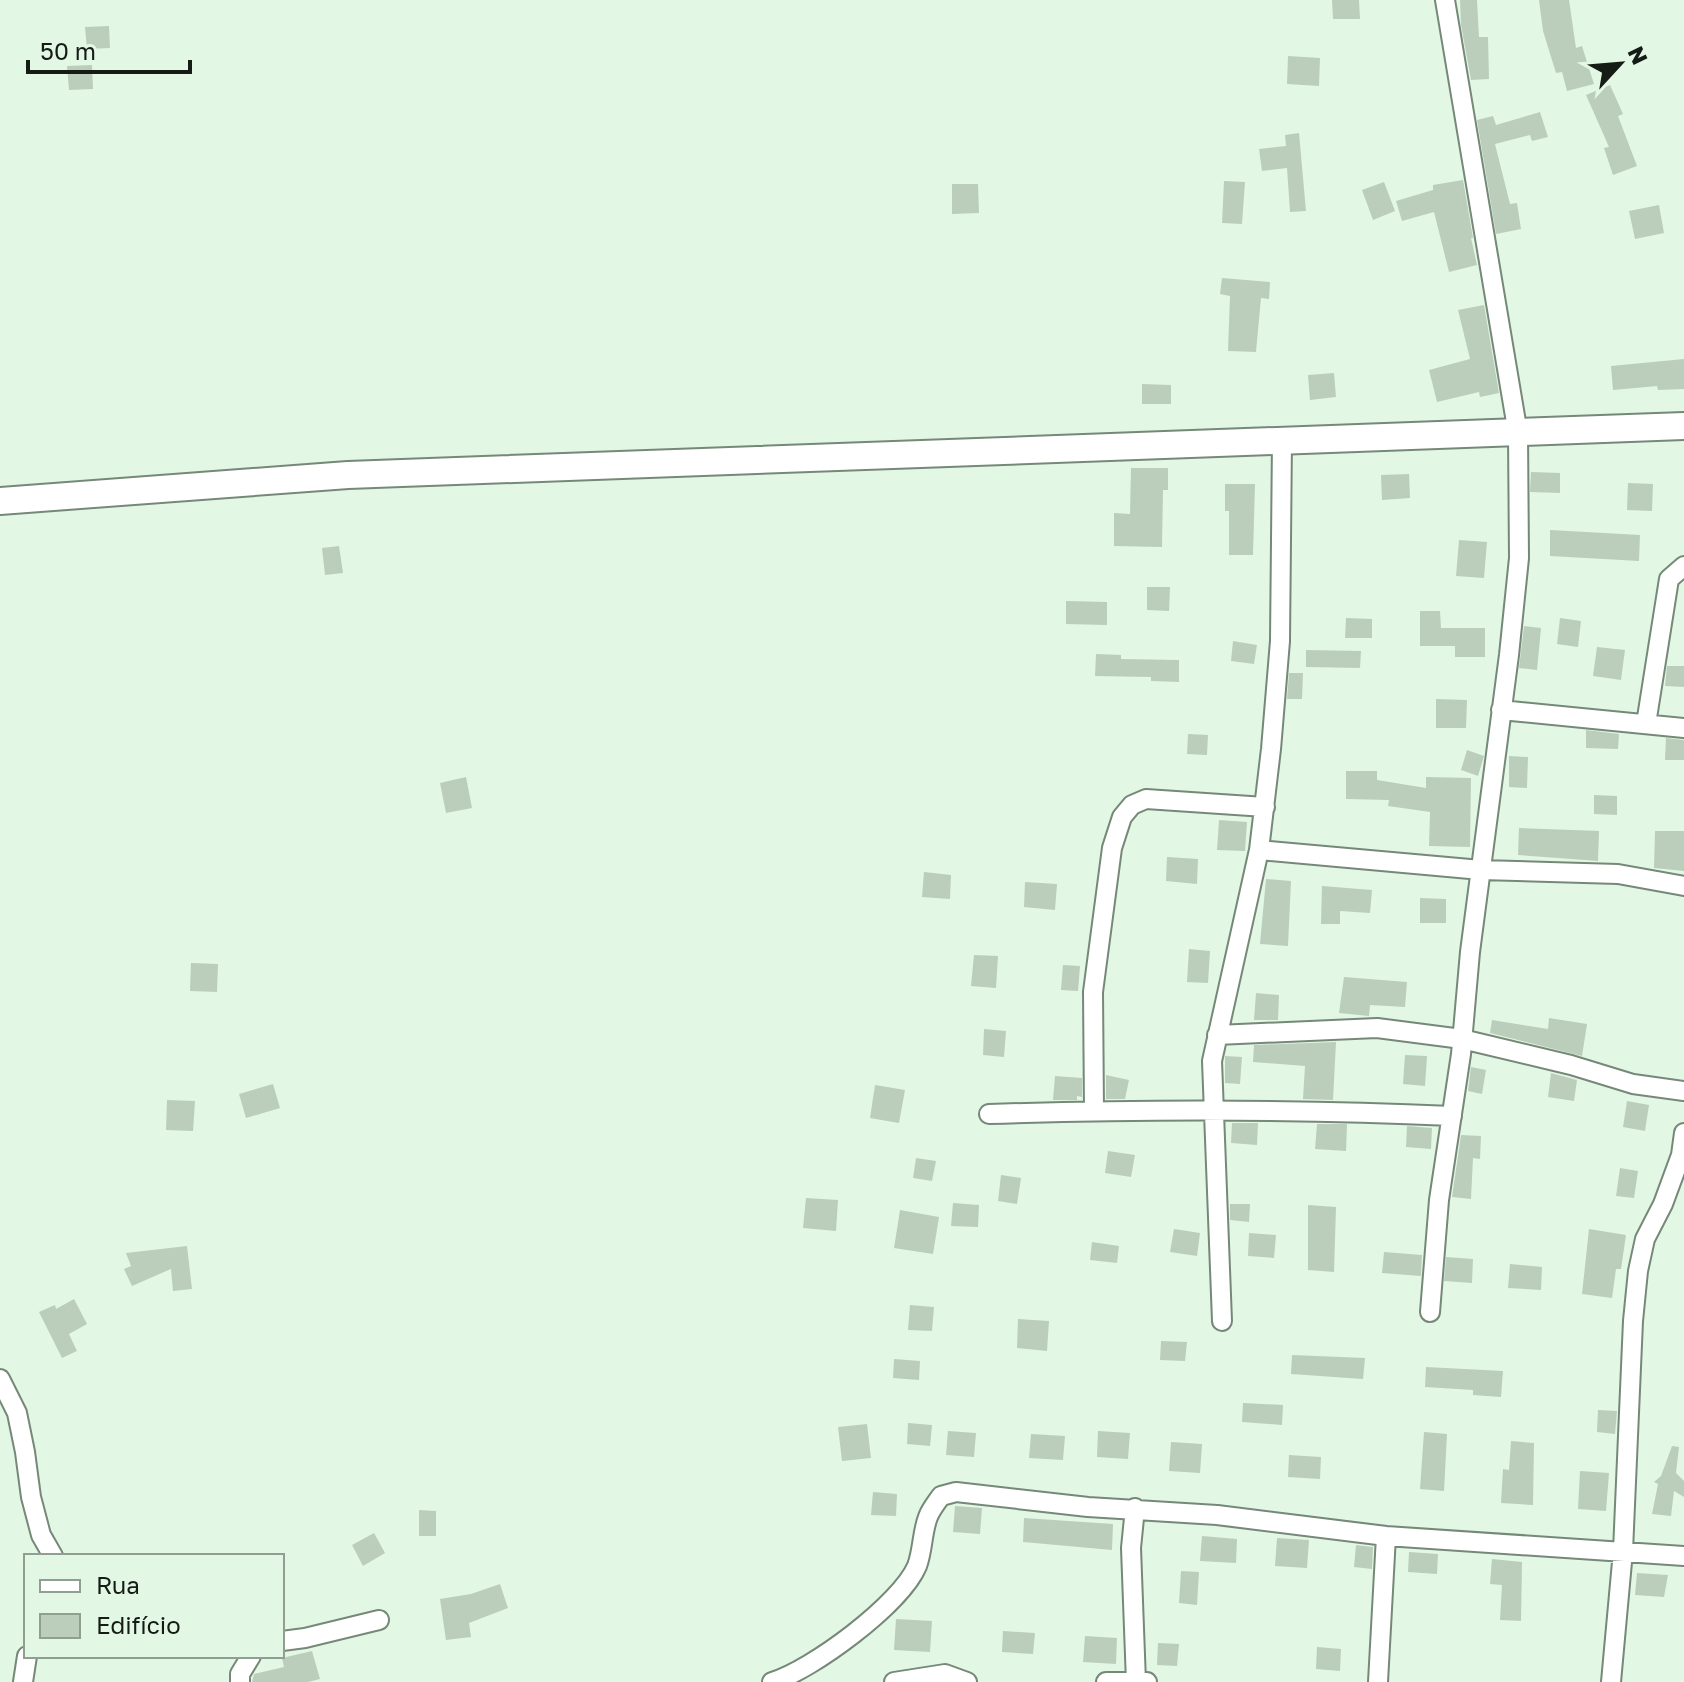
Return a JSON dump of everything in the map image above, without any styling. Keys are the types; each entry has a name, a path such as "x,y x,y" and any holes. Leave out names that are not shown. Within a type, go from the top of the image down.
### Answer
{"main road":[{"path":"0,501 348,475 1684,426"}],"street":[{"path":"1430,1312 1439,1200 1462,1039 1519,558 1518,434 1445,0"},
{"path":"1222,1321 1212,1061 1259,850 1265,807 1280,641 1282,440"},
{"path":"1646,724 1669,579 1684,566"},
{"path":"1501,710 1684,728"},
{"path":"1094,1110 1093,992 1112,848 1122,817 1132,805 1146,799 1265,807"},
{"path":"1259,850 1481,870 1618,874 1684,886"},
{"path":"1217,1035 1320,1028 1377,1028 1462,1039 1571,1065 1633,1084 1684,1091"},
{"path":"989,1114 1094,1110 1323,1110 1452,1116"},
{"path":"1611,1682 1623,1551 1638,1271 1645,1239 1663,1204 1681,1155 1684,1133"},
{"path":"0,1379 17,1413 31,1497 41,1535 52,1554"},
{"path":"782,1681 855,1632 896,1596 916,1566 928,1516 941,1496 956,1492 1088,1507 1217,1515 1386,1536 1684,1556"},
{"path":"1106,1682 1140,1681 1131,1562 1135,1508"},
{"path":"1378,1682 1386,1536"},
{"path":"284,1641 379,1620"},
{"path":"23,1682 27,1658"},
{"path":"240,1682 240,1674 250,1658"},
{"path":"894,1682 945,1674 967,1682"}],"building":[{"path":"1332,0 1359,0 1360,19 1333,19"},
{"path":"1460,0 1477,0 1479,37 1488,37 1489,79 1471,80 1461,25"},
{"path":"1539,0 1569,0 1576,48 1582,46 1594,84 1567,91 1562,72 1556,73 1543,31"},
{"path":"109,26 110,48 87,49 85,27"},
{"path":"1288,56 1320,58 1319,86 1287,84"},
{"path":"92,65 93,89 69,90 67,66"},
{"path":"1610,85 1623,114 1618,116 1637,166 1613,175 1604,148 1609,147 1586,95"},
{"path":"1540,112 1548,137 1532,141 1530,135 1495,144 1510,204 1517,203 1521,229 1496,234 1477,120 1493,116 1496,125"},
{"path":"1299,133 1306,211 1290,212 1287,168 1262,171 1259,149 1286,146 1285,135"},
{"path":"1463,180 1477,265 1449,272 1434,212 1402,221 1396,201 1433,190 1433,185"},
{"path":"1224,181 1245,182 1242,224 1222,223"},
{"path":"1384,182 1395,211 1373,220 1362,190"},
{"path":"952,184 978,184 979,213 952,214"},
{"path":"1659,205 1664,233 1635,239 1629,211"},
{"path":"1222,278 1270,282 1269,299 1261,298 1256,352 1228,351 1230,296 1220,294"},
{"path":"1484,305 1499,393 1480,397 1479,392 1437,402 1429,370 1470,359 1458,310"},
{"path":"1684,359 1684,389 1658,390 1657,386 1613,390 1611,366"},
{"path":"1334,373 1336,397 1310,400 1308,375"},
{"path":"1142,384 1171,385 1171,404 1142,404"},
{"path":"1131,468 1168,468 1168,490 1163,490 1162,547 1114,546 1114,513 1130,514"},
{"path":"1531,472 1560,473 1560,493 1530,492"},
{"path":"1409,474 1410,498 1382,500 1381,475"},
{"path":"1628,483 1653,484 1652,511 1627,510"},
{"path":"1225,484 1255,484 1253,555 1229,555 1229,511 1225,511"},
{"path":"1550,530 1640,535 1639,561 1550,556"},
{"path":"1459,540 1487,542 1484,578 1456,576"},
{"path":"339,546 343,573 325,575 322,548"},
{"path":"1147,587 1170,587 1169,611 1147,610"},
{"path":"1066,601 1107,602 1107,625 1066,624"},
{"path":"1420,611 1440,611 1441,628 1485,628 1485,657 1455,657 1455,646 1420,646"},
{"path":"1346,618 1372,619 1372,638 1345,638"},
{"path":"1560,618 1581,621 1578,647 1557,644"},
{"path":"1524,626 1541,628 1537,670 1519,668"},
{"path":"1233,641 1257,645 1254,664 1231,661"},
{"path":"1597,647 1625,650 1621,680 1593,676"},
{"path":"1306,650 1361,651 1360,668 1306,667"},
{"path":"1096,654 1121,655 1121,659 1179,660 1179,682 1151,681 1151,677 1095,676"},
{"path":"1667,666 1684,666 1684,687 1665,686"},
{"path":"1289,673 1303,673 1302,699 1287,699"},
{"path":"1436,699 1467,700 1466,728 1436,728"},
{"path":"1586,730 1619,734 1618,749 1586,748"},
{"path":"1188,734 1208,735 1207,755 1187,754"},
{"path":"1666,738 1684,740 1684,760 1665,760"},
{"path":"1467,750 1484,756 1478,776 1461,770"},
{"path":"1509,756 1528,757 1527,788 1509,787"},
{"path":"1346,771 1377,771 1377,780 1426,788 1426,777 1471,778 1470,847 1429,846 1430,812 1388,806 1389,800 1346,799"},
{"path":"466,777 472,808 446,813 440,783"},
{"path":"1594,795 1617,796 1617,815 1594,814"},
{"path":"1219,820 1247,822 1245,851 1217,850"},
{"path":"1519,828 1599,831 1598,861 1518,855"},
{"path":"1655,831 1684,831 1684,871 1654,868"},
{"path":"1167,857 1198,859 1197,884 1166,881"},
{"path":"924,872 951,875 950,899 922,897"},
{"path":"1266,879 1291,881 1288,946 1260,944"},
{"path":"1025,882 1057,884 1055,910 1024,907"},
{"path":"1322,886 1372,890 1370,913 1340,911 1340,924 1321,924"},
{"path":"1420,898 1446,899 1446,923 1420,923"},
{"path":"1189,949 1210,951 1208,983 1187,982"},
{"path":"974,955 998,956 996,988 971,986"},
{"path":"191,963 218,964 217,992 190,991"},
{"path":"1063,965 1080,966 1078,991 1061,990"},
{"path":"1344,977 1407,982 1405,1007 1370,1005 1369,1016 1339,1013"},
{"path":"1256,993 1279,995 1278,1020 1254,1020"},
{"path":"1549,1018 1587,1024 1582,1056 1490,1033 1492,1020 1548,1029"},
{"path":"984,1029 1006,1031 1004,1057 983,1055"},
{"path":"1336,1042 1333,1100 1303,1099 1305,1066 1253,1062 1254,1045"},
{"path":"1405,1055 1427,1056 1425,1086 1403,1084"},
{"path":"1225,1056 1242,1057 1240,1084 1225,1083"},
{"path":"1471,1067 1486,1070 1482,1094 1468,1091"},
{"path":"1551,1073 1577,1080 1574,1101 1548,1097"},
{"path":"1106,1075 1129,1080 1125,1099 1106,1099"},
{"path":"1055,1076 1082,1078 1082,1097 1077,1096 1077,1100 1053,1100"},
{"path":"273,1084 280,1108 246,1118 239,1094"},
{"path":"875,1085 905,1090 899,1123 870,1118"},
{"path":"167,1100 195,1101 193,1131 166,1130"},
{"path":"1627,1101 1649,1105 1645,1131 1623,1127"},
{"path":"1232,1123 1258,1123 1257,1145 1231,1143"},
{"path":"1317,1124 1347,1124 1346,1151 1315,1149"},
{"path":"1407,1126 1432,1128 1431,1149 1406,1147"},
{"path":"1461,1135 1481,1136 1480,1159 1473,1158 1471,1199 1452,1197"},
{"path":"1108,1151 1135,1155 1131,1177 1105,1173"},
{"path":"916,1158 936,1161 932,1181 913,1178"},
{"path":"1620,1168 1638,1171 1634,1198 1616,1196"},
{"path":"1001,1175 1021,1178 1017,1204 998,1201"},
{"path":"806,1198 838,1200 836,1231 803,1228"},
{"path":"953,1203 979,1205 978,1227 951,1226"},
{"path":"1230,1204 1250,1204 1249,1222 1230,1220"},
{"path":"1308,1205 1336,1207 1334,1272 1308,1270"},
{"path":"900,1210 939,1217 933,1254 894,1248"},
{"path":"1174,1229 1200,1233 1197,1256 1170,1252"},
{"path":"1589,1229 1626,1235 1621,1269 1616,1269 1612,1298 1582,1294"},
{"path":"1249,1233 1276,1235 1274,1258 1248,1256"},
{"path":"1092,1242 1119,1246 1117,1263 1090,1260"},
{"path":"187,1246 192,1289 173,1291 171,1269 132,1286 124,1269 131,1266 126,1253"},
{"path":"1384,1252 1422,1255 1421,1276 1382,1273"},
{"path":"1446,1257 1473,1259 1472,1283 1444,1281"},
{"path":"1510,1264 1542,1267 1541,1290 1508,1288"},
{"path":"74,1299 87,1324 69,1334 77,1351 62,1358 39,1312 55,1305 56,1309"},
{"path":"910,1305 934,1307 932,1331 908,1330"},
{"path":"1018,1319 1049,1321 1047,1351 1017,1348"},
{"path":"1161,1341 1187,1342 1185,1361 1160,1360"},
{"path":"1292,1355 1365,1358 1363,1379 1291,1374"},
{"path":"894,1359 920,1361 919,1380 893,1378"},
{"path":"1426,1367 1503,1371 1501,1397 1473,1395 1473,1390 1425,1387"},
{"path":"1243,1403 1283,1405 1282,1425 1242,1422"},
{"path":"1598,1410 1617,1411 1615,1434 1597,1432"},
{"path":"908,1423 932,1425 930,1446 907,1444"},
{"path":"867,1424 871,1458 842,1461 838,1427"},
{"path":"948,1431 976,1433 974,1457 946,1455"},
{"path":"1098,1431 1130,1433 1128,1459 1097,1457"},
{"path":"1424,1432 1447,1434 1444,1491 1420,1489"},
{"path":"1031,1434 1065,1436 1063,1460 1029,1458"},
{"path":"1511,1441 1534,1443 1533,1505 1501,1503 1503,1469 1509,1470"},
{"path":"1171,1442 1202,1444 1200,1473 1169,1471"},
{"path":"1672,1446 1679,1447 1676,1473 1684,1481 1684,1497 1674,1491 1671,1516 1652,1514 1658,1484 1654,1482 1661,1476"},
{"path":"1289,1455 1321,1457 1320,1479 1288,1477"},
{"path":"1580,1471 1609,1473 1606,1511 1578,1509"},
{"path":"873,1492 897,1494 896,1516 871,1515"},
{"path":"955,1506 982,1508 980,1534 953,1532"},
{"path":"419,1510 436,1511 436,1536 419,1536"},
{"path":"1024,1518 1113,1524 1112,1550 1023,1542"},
{"path":"374,1533 385,1553 363,1566 352,1545"},
{"path":"1202,1536 1237,1539 1236,1563 1200,1561"},
{"path":"1277,1538 1309,1540 1307,1568 1275,1566"},
{"path":"1356,1545 1373,1547 1372,1569 1354,1567"},
{"path":"1409,1552 1438,1554 1437,1574 1408,1572"},
{"path":"1492,1559 1522,1562 1521,1621 1500,1620 1502,1585 1490,1584"},
{"path":"1181,1571 1199,1572 1197,1605 1179,1603"},
{"path":"1637,1573 1668,1575 1664,1597 1635,1595"},
{"path":"500,1584 508,1608 469,1623 471,1637 446,1640 440,1599 471,1594"},
{"path":"896,1619 932,1621 930,1652 894,1650"},
{"path":"1003,1631 1035,1633 1033,1654 1002,1652"},
{"path":"1085,1636 1117,1638 1116,1664 1083,1662"},
{"path":"1158,1643 1179,1644 1177,1666 1157,1665"},
{"path":"1317,1647 1341,1649 1340,1671 1316,1669"},
{"path":"312,1651 320,1679 308,1682 252,1682 254,1674 284,1667 284,1658"}]}
